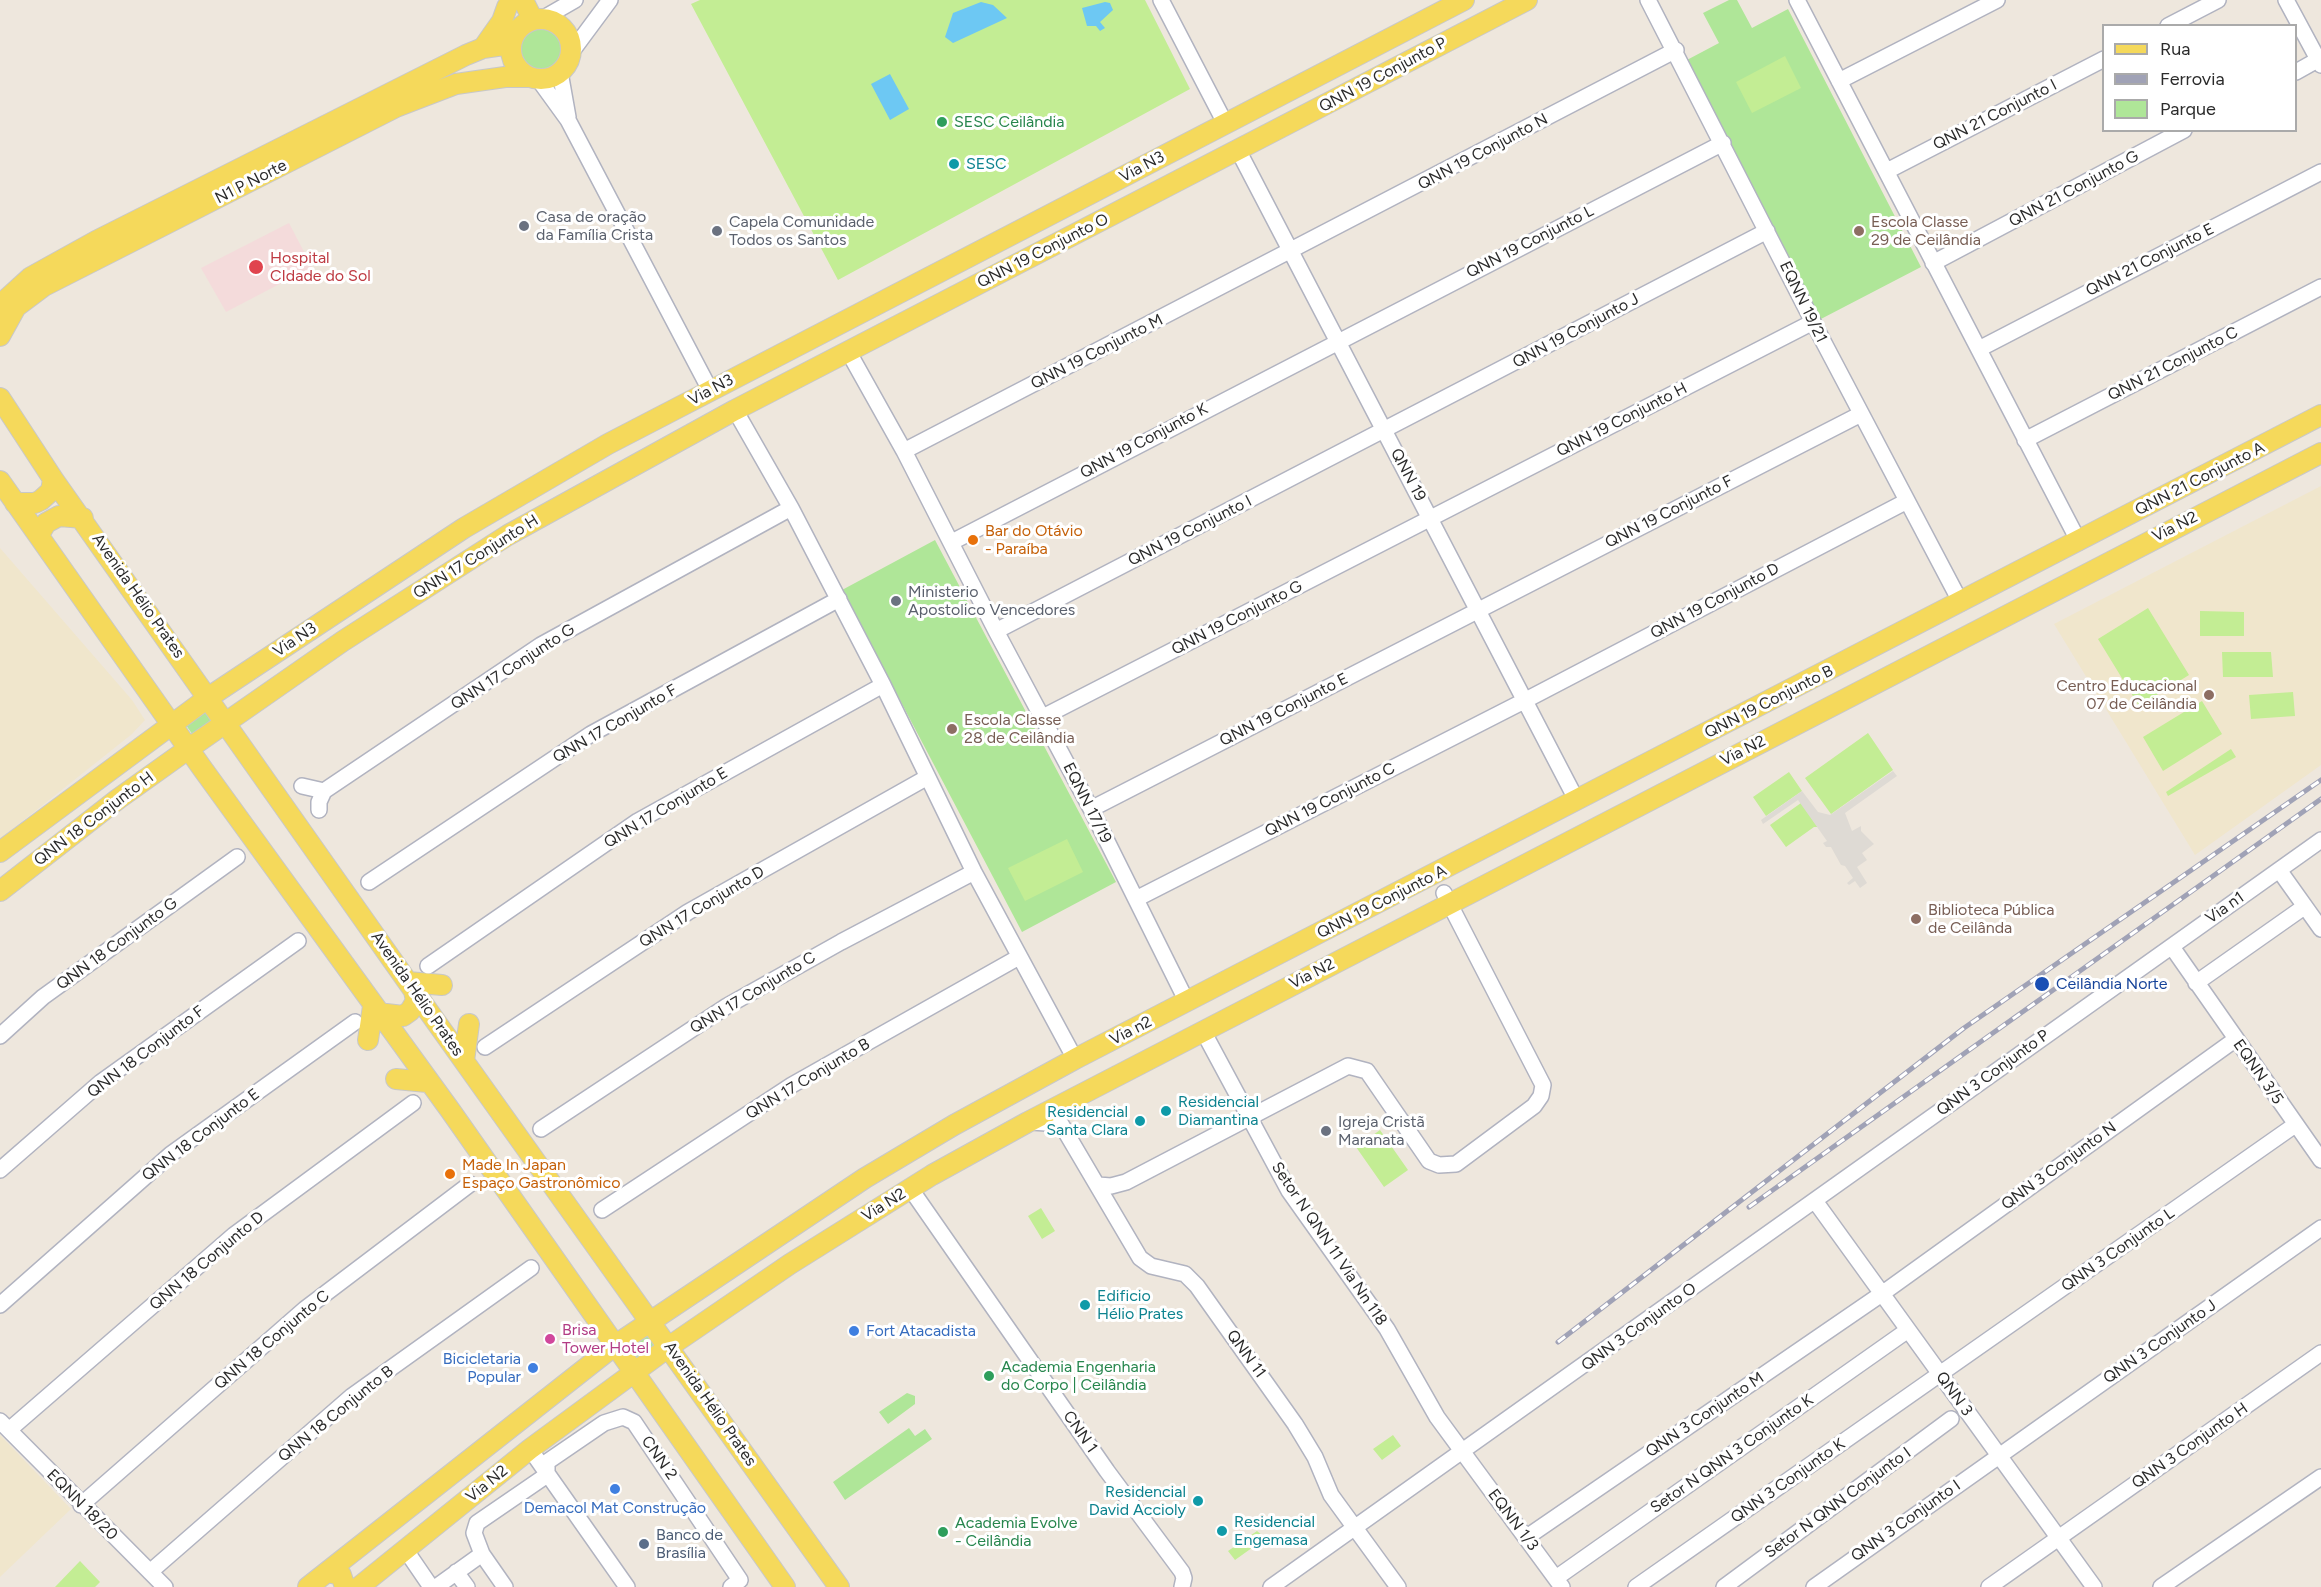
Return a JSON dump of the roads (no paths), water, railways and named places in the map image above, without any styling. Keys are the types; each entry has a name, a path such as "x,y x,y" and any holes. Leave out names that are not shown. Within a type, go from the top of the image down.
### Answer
{"main road":[{"name":"Via N3","path":"3,851 209,697 464,528 608,444 1464,0"},
{"path":"1479,24 1469,24 1464,15 1467,8 1481,0"},
{"name":"QNN 19 Conjunto P","path":"1238,150 1527,0"},
{"path":"511,2 526,28 514,63 534,78 560,72 570,54 567,34 552,21 526,28"},
{"path":"483,48 502,21 511,2"},
{"path":"1350,92 1377,69 1445,36 1449,30 1449,22 1441,15 1434,16"},
{"name":"N1 P Norte","path":"0,304 31,277 89,245 526,28"},
{"name":"N1 P Norte","path":"0,336 16,307 44,286 396,107 456,84 505,77 534,78"},
{"path":"1031,257 1024,257 1017,251 1017,243 1022,238 1164,164 1199,137"},
{"name":"QNN 19 Conjunto O","path":"849,351 1238,150"},
{"path":"820,366 856,338 994,268 1000,262 1000,254 996,248 985,248"},
{"name":"Via N3","path":"735,410 849,351"},
{"name":"Avenida Hélio Prates","path":"0,398 53,479 227,722 411,987 670,1346 839,1587"},
{"name":"QNN 17 Conjunto H","path":"227,722 343,641 508,535 735,410"},
{"name":"QNN 21 Conjunto A","path":"2079,542 2321,416"},
{"path":"2292,468 2269,476 2259,470 2259,460 2261,456 2321,425"},
{"path":"508,535 501,536 494,531 496,519 608,444"},
{"name":"Via N2","path":"359,1587 530,1449 670,1346 790,1264 932,1175 1028,1122 1312,974 1371,935 1442,898 1484,886 2321,453"},
{"path":"2136,547 2192,510 2244,484 2246,478 2241,464 2236,462 2220,468"},
{"path":"15,503 34,503 41,500 51,491 53,479"},
{"path":"0,481 188,748 427,1082 450,1110 785,1587"},
{"path":"39,535 46,523 59,516 75,515 83,518"},
{"path":"343,641 406,590 474,548 478,541 477,534 472,528 464,528"},
{"path":"1853,695 1826,703 1820,700 1817,691 1821,684 1887,649 1952,607 2079,542"},
{"name":"QNN 19 Conjunto B","path":"1574,802 1952,607"},
{"path":"1689,778 1733,747 1805,711 1805,700 1800,693 1778,698"},
{"path":"188,748 227,722"},
{"name":"QNN 18 Conjunto H","path":"0,891 118,798 188,748"},
{"path":"1484,886 1466,890 1461,887 1458,871 1533,833 1574,802"},
{"name":"QNN 19 Conjunto A","path":"1187,1002 1574,802"},
{"path":"1418,883 1437,880 1447,898"},
{"path":"376,1010 403,1016 410,1011 416,1001 411,987 442,985"},
{"name":"Via n2","path":"1075,1059 1187,1002"},
{"path":"368,1040 376,1010"},
{"path":"398,1041 410,1026 427,1018 435,1020"},
{"path":"464,1060 469,1024"},
{"name":"Via N2","path":"308,1587 614,1346 865,1178 1075,1059"},
{"path":"396,1079 427,1082"},
{"path":"932,1175 911,1179 905,1174 905,1166 909,1161 962,1131 1019,1089"},
{"path":"790,1264 821,1235 894,1187 895,1181 887,1173 865,1178"},
{"path":"375,1573 366,1573 360,1568 359,1556 410,1513 431,1488"},
{"path":"328,1572 341,1575 345,1587"}],"street":[{"name":"N1 P Norte","path":"526,28 575,0"},
{"path":"570,54 610,0"},
{"path":"1161,0 1225,123"},
{"name":"EQNN 19/21","path":"1648,0 1907,501 1952,607"},
{"path":"1797,0 2079,542"},
{"path":"1839,81 1997,0"},
{"path":"2172,24 2218,0"},
{"path":"2286,0 2320,61 2297,71"},
{"name":"QNN 19 Conjunto N","path":"1290,253 1676,51"},
{"name":"QNN 21 Conjunto I","path":"1887,171 2102,60"},
{"path":"560,72 568,120"},
{"path":"534,78 568,120 710,390"},
{"name":"QNN 21 Conjunto G","path":"1933,263 2180,132"},
{"name":"QNN 19 Conjunto L","path":"1337,341 1723,143"},
{"name":"QNN 19","path":"1238,150 1431,518 1574,802"},
{"name":"QNN 21 Conjunto E","path":"1978,349 2321,172"},
{"name":"QNN 19 Conjunto J","path":"1385,431 1767,231"},
{"name":"QNN 19 Conjunto M","path":"904,451 1290,253"},
{"name":"QNN 21 Conjunto C","path":"2025,440 2321,288"},
{"name":"QNN 19 Conjunto H","path":"1431,518 1813,322"},
{"name":"QNN 19 Conjunto K","path":"952,542 1337,341"},
{"name":"EQNN 17/19","path":"849,351 904,451 1091,809 1187,1002"},
{"path":"735,410 791,508 839,599 974,872 1075,1059"},
{"name":"QNN 19 Conjunto F","path":"1477,610 1861,414"},
{"name":"QNN 19 Conjunto I","path":"996,631 1385,431"},
{"name":"QNN 19 Conjunto D","path":"1524,701 1907,501"},
{"name":"QNN 17 Conjunto G","path":"324,791 541,645 791,508"},
{"name":"QNN 19 Conjunto G","path":"1042,717 1431,518"},
{"name":"QNN 17 Conjunto F","path":"369,882 591,734 839,599"},
{"name":"QNN 19 Conjunto E","path":"1091,809 1477,610"},
{"name":"QNN 17 Conjunto E","path":"428,966 638,821 883,685"},
{"name":"QNN 19 Conjunto C","path":"1136,899 1524,701"},
{"name":"QNN 17 Conjunto D","path":"485,1047 688,912 926,778"},
{"path":"302,786 324,791 320,797 319,810"},
{"name":"Via n1","path":"2172,947 2321,840"},
{"name":"QNN 18 Conjunto G","path":"0,1036 43,998 237,857"},
{"path":"2279,870 2321,929"},
{"name":"QNN 17 Conjunto C","path":"541,1129 727,1006 841,942 974,872"},
{"path":"1098,1185 1121,1184 1342,1068 1361,1068 1367,1071 1429,1161 1445,1166 1456,1164 1538,1101 1543,1092 1543,1085 1447,898"},
{"path":"2196,982 2304,907"},
{"name":"QNN 18 Conjunto F","path":"0,1170 101,1082 298,941"},
{"name":"EQNN 3/5","path":"2172,947 2321,1160"},
{"name":"QNN 3 Conjunto P","path":"1815,1200 2172,947"},
{"name":"QNN 17 Conjunto B","path":"602,1210 792,1085 1019,957"},
{"name":"QNN 18 Conjunto E","path":"0,1305 171,1154 355,1022"},
{"name":"Setor N QNN 11 Via Nn 118","path":"1203,1031 1289,1191 1381,1321 1419,1390 1463,1453"},
{"name":"QNN 3 Conjunto N","path":"1883,1293 2236,1039"},
{"name":"QNN 18 Conjunto D","path":"4,1426 234,1235 413,1103"},
{"name":"QNN 11","path":"1028,1122 1061,1124 1140,1258 1151,1266 1185,1274 1197,1286 1295,1424 1316,1457 1331,1495 1353,1528"},
{"name":"QNN 3 Conjunto L","path":"1940,1376 2295,1125"},
{"name":"QNN 18 Conjunto C","path":"81,1505 305,1309 470,1184"},
{"name":"CNN 1","path":"910,1188 1094,1452 1182,1572 1184,1578 1182,1587"},
{"name":"QNN 3","path":"1815,1200 2094,1587"},
{"name":"QNN 3 Conjunto O","path":"1463,1453 1815,1200"},
{"name":"QNN 3 Conjunto J","path":"1999,1455 2321,1228"},
{"name":"QNN 18 Conjunto B","path":"150,1572 352,1396 531,1268"},
{"name":"QNN 3 Conjunto M","path":"1527,1537 1883,1293"},
{"name":"Setor N QNN 3 Conjunto K","path":"1559,1582 1908,1330"},
{"name":"QNN 3 Conjunto H","path":"1989,1587 2321,1353"},
{"name":"QNN 3 Conjunto K","path":"1636,1587 1940,1376"},
{"name":"CNN 2","path":"505,1587 482,1554 474,1533 477,1523 547,1475 547,1462 604,1423 618,1417 629,1418 690,1501 738,1585"},
{"name":"Setor N QNN Conjunto I","path":"1724,1587 1951,1419"},
{"name":"EQNN 18/20","path":"4,1426 165,1587"},
{"path":"530,1449 627,1587"},
{"path":"1271,1587 1463,1453"},
{"name":"EQNN 1/3","path":"1463,1453 1559,1582"},
{"name":"QNN 3 Conjunto I","path":"1814,1587 1999,1455"},
{"path":"2161,1587 2321,1477"},
{"path":"1353,1528 1398,1587"},
{"path":"405,1549 431,1587"},
{"path":"436,1587 482,1554"},
{"path":"456,1572 467,1587"}],"water":[{"path":"981,2 993,5 1007,18 953,43 945,37 953,13"},
{"path":"1105,2 1110,3 1113,10 1100,22 1105,28 1100,31 1096,26 1087,26 1082,8"},
{"path":"890,74 909,109 890,120 871,84"}],"railway":[{"path":"1558,1342 1964,1028 2321,780"},
{"path":"1749,1207 2321,799"}],"place":[{"name":"SESC Ceilândia","path":"942,122"},
{"name":"SESC","path":"954,164"},
{"name":"Casa de oração da Família Crista","path":"524,226"},
{"name":"Capela Comunidade Todos os Santos","path":"717,231"},
{"name":"Escola Classe 29 de Ceilândia","path":"1859,231"},
{"name":"Hospital CIdade do Sol","path":"256,267"},
{"name":"Bar do Otávio - Paraíba","path":"973,540"},
{"name":"Ministerio Apostolico Vencedores","path":"896,601"},
{"name":"Centro Educacional 07 de Ceilândia","path":"2209,695"},
{"name":"Escola Classe 28 de Ceilândia","path":"952,729"},
{"name":"Biblioteca Pública de Ceilânda","path":"1916,919"},
{"name":"Ceilândia Norte","path":"2042,984"},
{"name":"Residencial Diamantina","path":"1166,1111"},
{"name":"Residencial Santa Clara","path":"1140,1121"},
{"name":"Igreja Cristã Maranata","path":"1326,1131"},
{"name":"Made In Japan Espaço Gastronômico","path":"450,1174"},
{"name":"Edificio Hélio Prates","path":"1085,1305"},
{"name":"Fort Atacadista","path":"854,1331"},
{"name":"Brisa Tower Hotel","path":"550,1339"},
{"name":"Bicicletaria Popular","path":"533,1368"},
{"name":"Academia Engenharia do Corpo | Ceilândia","path":"989,1376"},
{"name":"Demacol Mat Construção","path":"615,1489"},
{"name":"Residencial David Accioly","path":"1198,1501"},
{"name":"Residencial Engemasa","path":"1222,1531"},
{"name":"Academia Evolve - Ceilândia","path":"943,1532"},
{"name":"Banco de Brasília","path":"644,1544"}]}
